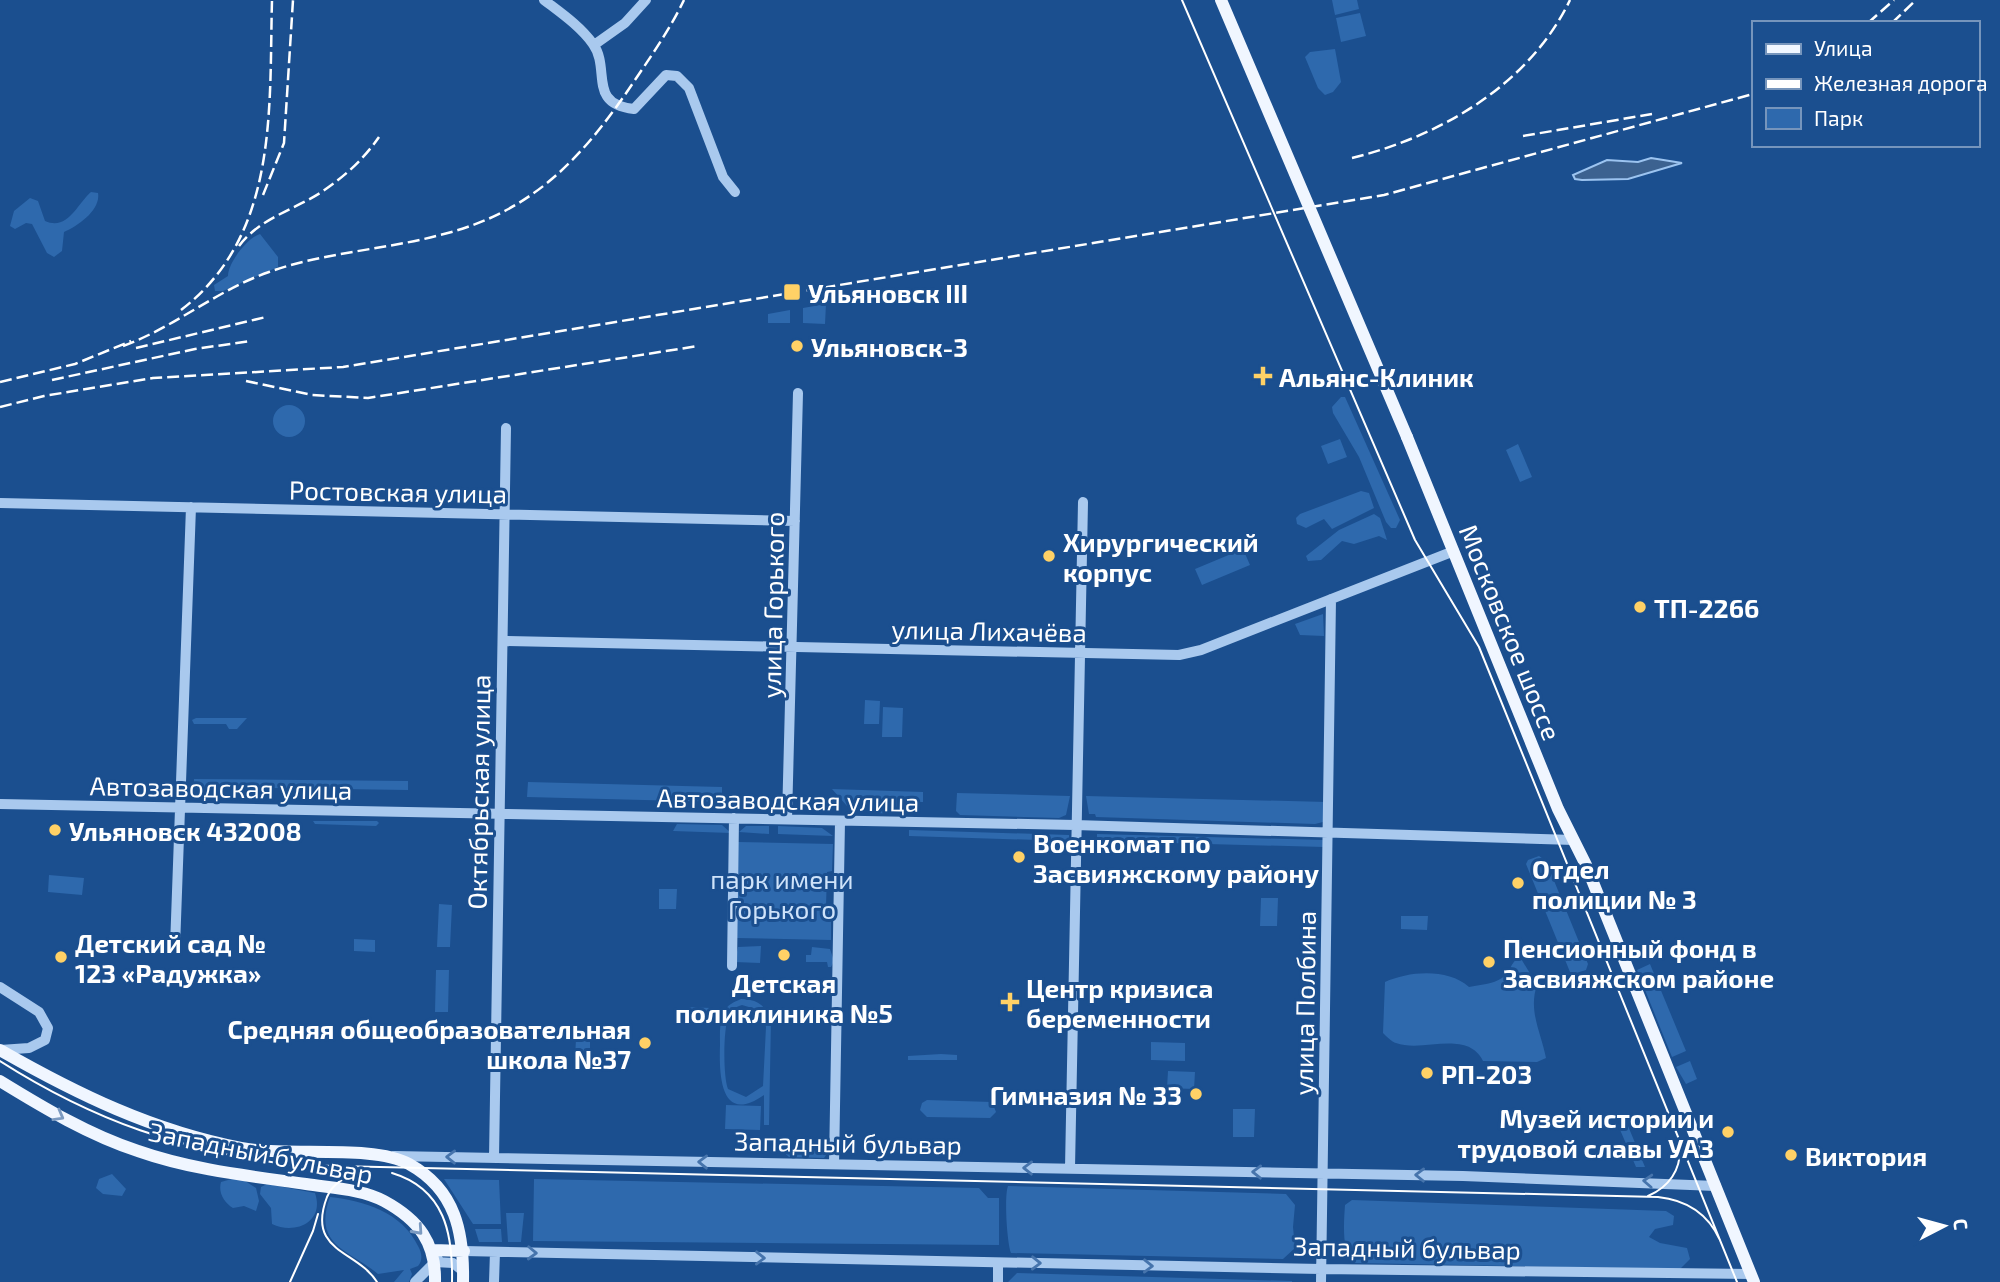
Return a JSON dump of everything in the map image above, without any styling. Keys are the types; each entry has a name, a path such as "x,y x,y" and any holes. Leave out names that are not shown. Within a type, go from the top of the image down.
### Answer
{"main road":[{"name":"Московское шоссе","path":"1221,0 1407,437 1752,1278"},
{"name":"Западный бульвар","path":"0,1050 113,1110 199,1139 271,1152 386,1156"},
{"name":"Западный бульвар","path":"0,1081 64,1119 139,1152 205,1169 364,1194 382,1200 422,1232 438,1254 464,1251"},
{"path":"386,1156 411,1165 442,1192 459,1222 464,1251 463,1277"},
{"path":"435,1282 438,1254"}],"street":[{"path":"544,0 574,24 594,45 599,60 600,83 609,100 634,109 666,75 677,76 689,88 723,177 735,192"},
{"path":"594,45 625,23 646,0"},
{"name":"улица Горького","path":"787,819 798,393"},
{"name":"Октябрьская улица","path":"494,1157 507,514 506,428"},
{"path":"1070,1168 1083,502"},
{"name":"Ростовская улица","path":"0,503 795,521"},
{"path":"176,947 178,824 182,808 191,507"},
{"name":"улица Лихачёва","path":"504,641 1179,655 1194,653 1454,551"},
{"name":"улица Полбина","path":"1321,1282 1331,599"},
{"name":"Автозаводская улица","path":"0,804 1075,825 1574,840"},
{"path":"732,966 734,818"},
{"path":"834,1164 840,821"},
{"path":"0,987 39,1012 48,1028 45,1040 37,1046 0,1050"},
{"name":"Западный бульвар","path":"386,1156 1323,1173 1635,1181 1716,1186"},
{"name":"Западный бульвар","path":"464,1251 1752,1278"},
{"path":"494,1282 495,1252"},
{"path":"415,1282 438,1254 453,1263 463,1277"},
{"path":"998,1263 998,1282"}],"green space":[{"path":"1332,0 1357,0 1359,9 1335,15"},
{"path":"1360,13 1366,36 1341,42 1336,18"},
{"path":"1335,49 1341,82 1333,92 1325,95 1318,88 1305,57 1310,52"},
{"path":"91,192 98,193 96,205 82,222 64,232 62,251 54,257 47,253 32,224 26,223 15,229 10,226 14,211 30,198 38,201 45,221 53,223 71,215"},
{"path":"260,234 278,257 278,267 223,291 215,291 214,285 228,276 239,252"},
{"path":"826,304 825,324 803,323 803,308"},
{"path":"790,310 790,323 768,323 768,314"},
{"path":"1341,397 1345,397 1400,520 1396,528 1391,528 1386,522 1359,457 1333,413 1332,407"},
{"path":"289,405 300,410 305,421 300,432 289,437 278,432 273,421 278,410"},
{"path":"1340,439 1347,457 1328,464 1321,446"},
{"path":"1518,444 1532,477 1520,482 1506,450"},
{"path":"1361,491 1369,493 1374,508 1332,529 1324,519 1306,528 1297,524 1296,518 1300,514"},
{"path":"1374,514 1380,518 1387,540 1379,536 1354,544 1342,541 1321,560 1308,561 1306,556 1339,530"},
{"path":"1243,549 1250,565 1202,585 1195,569"},
{"path":"1323,614 1324,636 1300,635 1295,624"},
{"path":"865,700 880,701 879,724 864,724"},
{"path":"883,707 903,708 902,737 882,737"},
{"path":"247,718 237,729 229,729 226,724 194,724 192,720"},
{"path":"194,779 408,781 408,790 194,787"},
{"path":"528,782 722,787 722,802 527,797"},
{"path":"832,789 923,792 923,802 916,802 916,814 868,813 868,806 847,806"},
{"path":"957,793 1070,796 1066,815 1059,818 960,815 956,811"},
{"path":"1086,796 1327,802 1323,822 1315,824 1096,817 1095,814 1089,814"},
{"path":"313,821 379,823 376,826 315,824"},
{"path":"677,824 722,825 731,833 673,831"},
{"path":"746,826 769,826 769,834 739,832"},
{"path":"778,826 822,828 833,836 778,834"},
{"path":"909,830 1069,835 1069,841 909,836"},
{"path":"1097,834 1324,840 1324,847 1097,841"},
{"name":"парк имени Горького","path":"738,842 833,844 832,871 827,872 826,907 831,907 831,940 737,938"},
{"path":"1539,856 1546,861 1588,964 1586,970 1573,974 1570,972 1526,864 1528,860"},
{"path":"49,875 84,878 82,895 48,892"},
{"path":"659,889 677,889 676,909 659,909"},
{"path":"1261,898 1278,898 1277,926 1260,926"},
{"path":"439,904 452,905 450,947 437,947"},
{"path":"1401,916 1428,916 1427,930 1401,929"},
{"path":"354,939 375,940 375,952 354,951"},
{"path":"761,946 760,963 735,962 738,947"},
{"path":"812,947 830,949 834,961 831,967 828,967 827,962 806,962 806,955 811,955"},
{"path":"1520,957 1537,985 1535,1013 1546,1058 1537,1062 1483,1061 1476,1051 1466,1046 1407,1045 1394,1042 1383,1033 1385,982 1405,975 1428,973 1450,977 1469,987 1482,985 1502,978"},
{"path":"1650,964 1686,1051 1672,1057 1637,970"},
{"path":"436,970 449,970 448,1012 435,1012"},
{"path":"741,999 759,1004 771,1019 769,1125 764,1125 764,1095 749,1103 738,1104 730,1100 722,1082 721,1020 727,1007","holes":["742,1005 759,1010 766,1027 763,1086 746,1097 728,1089 726,1083 727,1021 736,1007"]},
{"path":"684,1007 711,1008 712,1021 685,1022"},
{"path":"576,1039 590,1039 590,1059 575,1058"},
{"path":"1151,1042 1185,1043 1185,1061 1151,1060"},
{"path":"957,1055 957,1060 908,1060 908,1056"},
{"path":"1690,1061 1697,1079 1686,1084 1676,1067"},
{"path":"1168,1071 1195,1072 1194,1089 1167,1088"},
{"path":"927,1100 992,1102 996,1112 990,1118 927,1117 920,1110 922,1103"},
{"path":"726,1105 761,1106 760,1130 725,1129"},
{"path":"1233,1109 1255,1109 1254,1137 1233,1137"},
{"path":"1626,1121 1645,1167 1636,1167 1618,1125"},
{"path":"781,1150 829,1151 824,1158 789,1157"},
{"path":"112,1174 126,1189 122,1196 103,1194 96,1188 99,1179"},
{"path":"242,1179 256,1188 259,1201 256,1211 244,1206 233,1208 224,1200 220,1190 221,1182"},
{"path":"444,1179 499,1180 501,1224 473,1224"},
{"path":"534,1179 979,1188 988,1198 999,1198 999,1245 533,1241"},
{"path":"267,1184 315,1193 316,1212 306,1224 298,1227 272,1224 271,1208 260,1194 261,1187"},
{"path":"1008,1186 1286,1194 1295,1205 1295,1248 1283,1259 1011,1253 1006,1219"},
{"path":"330,1197 381,1210 411,1234 419,1249 421,1261 418,1266 410,1269 412,1274 409,1282 394,1282 404,1270 378,1274 337,1245 326,1226"},
{"path":"1352,1200 1666,1211 1674,1216 1673,1225 1655,1229 1649,1237 1660,1243 1687,1248 1690,1259 1680,1269 1354,1263 1347,1252 1344,1236 1345,1205"},
{"path":"506,1213 524,1213 521,1242 508,1242"},
{"path":"475,1229 501,1229 502,1242 479,1242"},
{"path":"1017,1273 1292,1281 1292,1282 1008,1282"}],"shaded area":[{"path":"1651,158 1682,163 1628,179 1582,180 1575,179 1573,175 1607,160 1638,162"}],"tram line":[{"path":"1182,0 1415,540 1479,647 1737,1282"},
{"path":"0,1061 70,1101 140,1130 214,1151 293,1165 1658,1197 1678,1201 1695,1210 1709,1223 1720,1240"},
{"path":"1648,1196 1662,1188 1672,1177 1678,1163 1680,1147"},
{"path":"392,1173 410,1180 435,1202 447,1231 452,1282"},
{"path":"361,1174 341,1181 330,1192 322,1215 323,1229 328,1240 368,1271 377,1282"},
{"path":"290,1282 318,1214"}],"railway":[{"path":"181,310 213,280 236,245 252,208 262,168 268,126 272,0"},
{"path":"263,195 284,143 293,0"},
{"path":"123,346 160,329 232,288 269,272 333,255 440,235 504,212 555,177 598,131 656,49 684,0"},
{"path":"1352,158 1418,136 1479,103 1506,82 1531,57 1553,30 1570,0"},
{"path":"1870,21 1894,0"},
{"path":"1894,21 1916,0"},
{"path":"0,407 44,396 153,378 343,367 1384,195 1752,94"},
{"path":"1523,136 1652,114"},
{"path":"239,246 266,222 337,181 360,161 379,137"},
{"path":"136,348 266,317"},
{"path":"0,382 75,364 131,341"},
{"path":"52,380 195,349 251,341"},
{"path":"246,381 312,395 368,398 698,346"}],"place":[{"name":"Ульяновск III","path":"792,292"},
{"name":"Ульяновск-3","path":"797,346"},
{"name":"Альянс-Клиник","path":"1263,376"},
{"name":"Хирургический корпус","path":"1049,556"},
{"name":"ТП-2266","path":"1640,607"},
{"name":"Ульяновск 432008","path":"55,830"},
{"name":"Военкомат по Засвияжскому району","path":"1019,857"},
{"name":"Отдел полиции № 3","path":"1518,883"},
{"name":"Детская поликлиника №5","path":"784,955"},
{"name":"Детский сад № 123 «Радужка»","path":"61,957"},
{"name":"Пенсионный фонд в Засвияжском районе","path":"1489,962"},
{"name":"Центр кризиса беременности","path":"1010,1002"},
{"name":"Средняя общеобразовательная школа №37","path":"645,1043"},
{"name":"РП-203","path":"1427,1073"},
{"name":"Гимназия № 33","path":"1196,1094"},
{"name":"Музей истории и трудовой славы УАЗ","path":"1728,1132"},
{"name":"Виктория","path":"1791,1155"}]}
